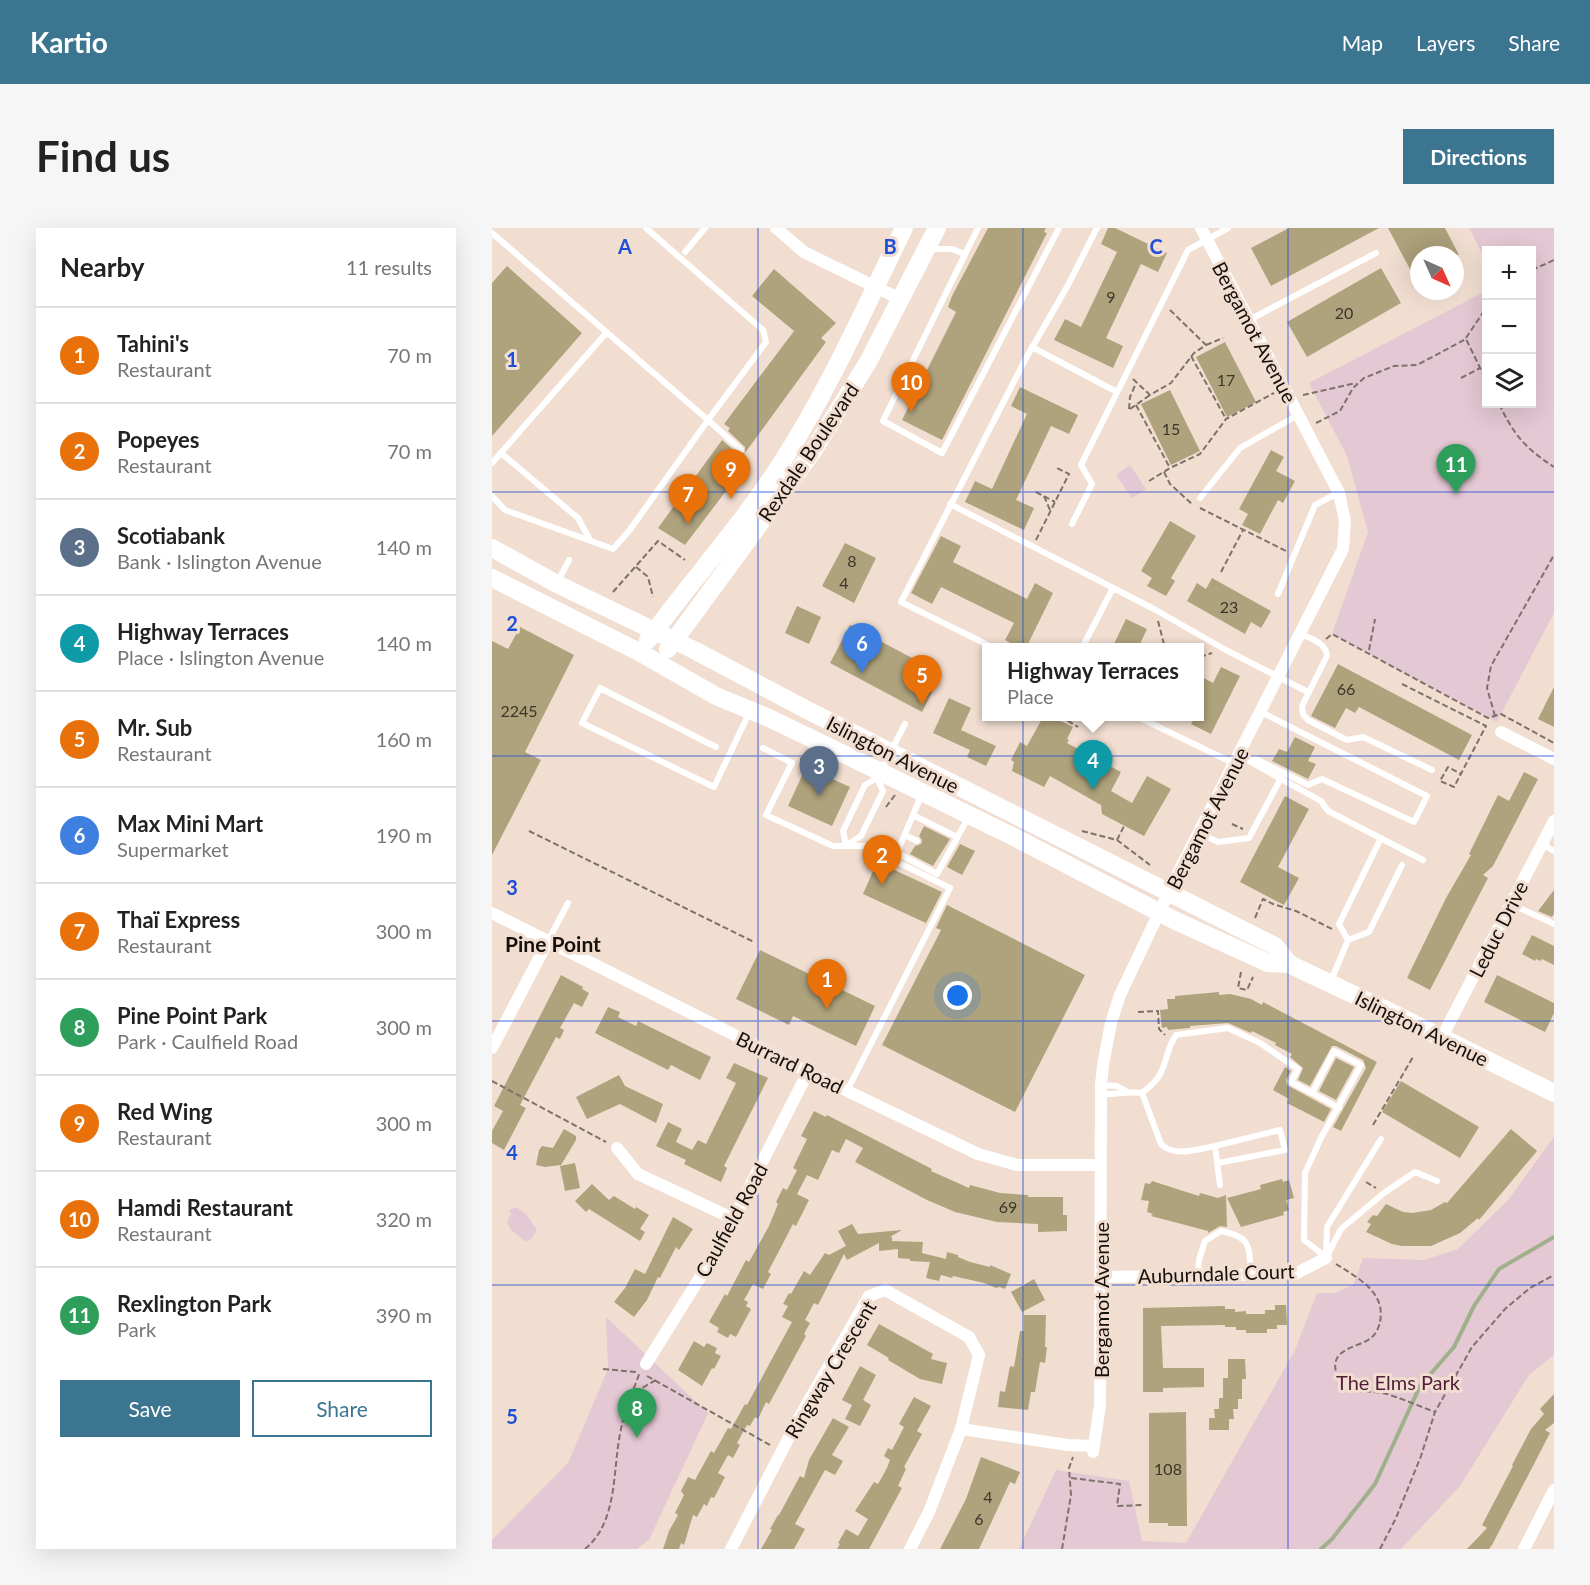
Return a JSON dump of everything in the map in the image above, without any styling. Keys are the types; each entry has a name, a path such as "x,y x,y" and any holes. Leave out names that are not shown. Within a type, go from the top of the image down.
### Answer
{"main road":[{"name":"Rexdale Boulevard","path":"639,652 751,507 781,464 815,408 904,228"},
{"name":"Rexdale Boulevard","path":"658,663 813,451 868,362 937,228"},
{"name":"Islington Avenue","path":"492,548 557,584 1275,946 1290,964"},
{"name":"Islington Avenue","path":"492,578 639,652 716,696 750,710 879,775 923,792 970,815 1159,913 1268,963 1290,964 1554,1093"}],"street":[{"path":"776,228 804,252 900,299"},
{"name":"Bergamot Avenue","path":"961,1429 1094,1449 1100,1405 1101,1089 1111,1023 1120,995 1168,893 1343,549 1345,521 1339,493 1204,234"},
{"path":"1501,732 1554,759"},
{"name":"Leduc Drive","path":"1442,1037 1554,820"},
{"name":"Burrard Road","path":"492,914 978,1154 1017,1165 1101,1165"},
{"path":"492,1048 548,941"},
{"name":"Caulfield Road","path":"643,1368 734,1219 808,1072"},
{"path":"617,1148 638,1174 734,1219"},
{"name":"Auburndale Court","path":"1102,1277 1295,1274 1326,1258"},
{"name":"Ringway Crescent","path":"730,1549 781,1451 869,1296 885,1290 969,1337 979,1355 961,1429 929,1512 910,1549"},
{"path":"1524,1549 1554,1490"}],"lane":[{"path":"492,496 505,510 613,549 629,531 766,342 763,330 646,228"},
{"path":"686,252 705,228"},
{"path":"978,228 883,421 942,453 1059,228"},
{"path":"984,643 901,602 1032,347 1068,285 1097,228"},
{"path":"1072,524 1092,484 1081,465 1188,250 1204,234 1228,228"},
{"path":"492,233 741,450"},
{"path":"926,249 952,249 965,254"},
{"path":"1249,320 1376,253"},
{"path":"492,463 607,332"},
{"path":"1032,347 1117,392"},
{"path":"1200,498 1240,448 1298,415"},
{"path":"501,453 578,518 590,540"},
{"path":"1278,594 1315,506 1339,493"},
{"path":"950,504 1154,609 1224,649 1308,692"},
{"path":"557,584 569,561"},
{"path":"1085,643 1113,588"},
{"path":"1301,634 1321,644 1327,656 1302,706 1303,714 1308,720 1347,740 1363,737 1432,770"},
{"path":"716,747 600,688 582,723 714,787 750,710"},
{"path":"1144,721 1234,765 1256,759 1308,786 1322,779 1414,822 1427,796 1261,712"},
{"path":"846,846 843,831 860,794 865,785 879,775 905,724"},
{"path":"763,748 792,763 766,814 832,846 865,846 937,874 944,854 970,815"},
{"path":"1248,760 1321,801 1328,811 1380,840 1423,860"},
{"path":"846,846 861,836 883,791 879,775"},
{"path":"1200,833 1218,842 1249,838 1281,778"},
{"path":"895,857 923,792"},
{"path":"913,815 957,837"},
{"path":"904,835 917,841"},
{"path":"1347,938 1339,924 1380,840"},
{"path":"1542,844 1554,851"},
{"path":"847,1090 950,888 895,857"},
{"path":"1347,938 1369,932 1402,865"},
{"path":"548,941 568,903"},
{"path":"1511,904 1554,924"},
{"path":"1330,983 1347,938"},
{"path":"1101,1089 1117,1086 1126,1091 1142,1093 1160,1075 1170,1044 1176,1035 1228,1028 1260,1043 1298,1069 1291,1082 1339,1108"},
{"path":"1312,1093 1334,1051 1361,1065 1321,1138 1305,1173 1304,1240 1326,1258"},
{"path":"1142,1093 1161,1144 1168,1150 1179,1152 1215,1146 1280,1130 1285,1150 1218,1163"},
{"path":"1326,1258 1327,1227 1381,1139"},
{"path":"1215,1146 1220,1185"},
{"path":"1326,1258 1341,1229 1384,1193 1415,1172 1437,1181"},
{"path":"1198,1276 1199,1260 1205,1241 1221,1231 1238,1234 1249,1246 1251,1275"}],"path":[{"path":"1536,268 1554,260"},
{"path":"1161,302 1206,345"},
{"path":"1149,481 1200,454 1226,419 1287,392 1317,393 1358,382 1389,367 1417,365 1466,339 1482,314"},
{"path":"1136,382 1130,397 1129,409 1171,383 1191,355 1223,338"},
{"path":"1466,339 1482,372"},
{"path":"1191,355 1226,419"},
{"path":"1461,378 1480,368"},
{"path":"1127,373 1150,395"},
{"path":"1328,417 1342,408 1358,382"},
{"path":"1136,405 1170,468"},
{"path":"1501,408 1523,444 1554,467"},
{"path":"1032,547 1069,474 1055,467"},
{"path":"1164,472 1170,484 1188,502 1294,555"},
{"path":"1036,492 1055,502"},
{"path":"1044,496 1050,511"},
{"path":"1221,572 1243,530"},
{"path":"613,592 658,541 685,560"},
{"path":"1495,716 1487,688 1491,666 1554,555"},
{"path":"636,567 648,577 653,597"},
{"path":"1154,609 1164,643"},
{"path":"1369,650 1376,619"},
{"path":"1321,644 1332,634 1488,718 1501,714 1554,743"},
{"path":"1402,684 1486,726 1454,788 1440,781 1448,767 1461,774"},
{"path":"1067,721 1078,727"},
{"path":"792,763 802,758 820,756"},
{"path":"1117,840 1124,826"},
{"path":"1079,830 1117,840 1153,867"},
{"path":"530,831 754,942"},
{"path":"1255,918 1263,899 1296,911 1347,938"},
{"path":"1241,972 1238,980 1239,988 1247,990 1253,977"},
{"path":"1137,1012 1158,1011 1160,1029 1163,1034 1173,1039"},
{"path":"1372,1125 1413,1057"},
{"path":"492,1081 617,1148"},
{"path":"1358,1176 1384,1193"},
{"path":"1326,1258 1368,1285 1378,1299 1382,1315 1379,1328 1372,1337 1347,1348 1337,1357 1335,1368 1337,1378 1354,1390 1386,1394 1435,1412"},
{"path":"1380,1549 1413,1477 1435,1412 1472,1347 1505,1309 1530,1288 1554,1275"},
{"path":"585,1549 598,1537 606,1522 621,1428 643,1368"},
{"path":"603,1369 643,1368 657,1380 781,1451"},
{"path":"634,1389 640,1389 657,1380"},
{"path":"1062,1549 1071,1495 1069,1468 1072,1457"},
{"path":"1070,1477 1120,1484 1117,1506 1144,1506"}],"green space":[{"path":"1469,228 1554,228 1554,613 1497,722 1332,634 1368,532 1347,456 1309,383 1482,293 1482,408 1536,408 1536,246 1482,246 1482,253"},
{"path":"1130,465 1146,489 1132,498 1116,475"},
{"name":"The Elms Park","path":"1554,1137 1554,1355 1529,1375 1460,1486 1401,1549 1019,1549 1056,1470 1129,1481 1142,1541 1186,1543 1295,1350 1317,1293 1336,1293 1354,1284 1363,1258 1424,1260 1458,1249 1508,1200"},
{"path":"516,1207 526,1214 537,1230 530,1240 525,1241 511,1230 507,1222 511,1214 509,1210"},
{"path":"606,1317 708,1413 649,1540 637,1549 492,1549 492,1540 568,1463 608,1369"}],"building":[{"path":"988,228 1046,228 1044,232 1047,233 942,440 902,420 956,312 948,307 952,296"},
{"path":"1108,228 1115,228 1167,253 1158,272 1141,264 1106,338 1123,346 1113,368 1054,340 1065,319 1081,327 1117,252 1101,244"},
{"path":"1289,228 1379,228 1271,286 1251,248"},
{"path":"1388,228 1445,228 1454,246 1410,246 1410,269"},
{"path":"507,266 582,333 492,436 492,283"},
{"path":"1381,268 1401,303 1307,357 1287,322"},
{"path":"774,269 836,323 821,338 826,342 745,453 745,447 724,424 794,331 752,296"},
{"path":"1225,342 1256,402 1227,417 1196,357"},
{"path":"1020,387 1078,415 1069,434 1051,426 1016,500 1034,508 1024,530 965,502 975,481 992,489 1027,414 1011,406"},
{"path":"1170,390 1200,451 1171,465 1141,404"},
{"path":"722,440 738,454 745,453 740,461 745,466 685,545 658,528"},
{"path":"1271,450 1284,457 1276,471 1295,481 1283,503 1278,500 1260,534 1242,525 1248,514 1239,509"},
{"path":"1170,521 1196,536 1171,578 1175,581 1166,596 1147,586 1152,578 1141,571"},
{"path":"941,536 961,546 953,562 1027,599 1035,583 1053,593 1028,643 1010,643 1005,640 1014,623 941,587 932,604 911,593"},
{"path":"845,543 876,558 854,603 822,586"},
{"path":"1212,578 1271,611 1261,628 1251,622 1245,634 1187,601 1197,583 1206,589"},
{"path":"797,606 821,617 809,644 785,633"},
{"path":"1126,619 1147,629 1140,643 1114,643"},
{"path":"850,625 942,674 922,712 830,663"},
{"path":"520,627 574,655 525,752 541,760 492,855 492,641 508,649"},
{"path":"1338,664 1472,735 1459,760 1359,707 1355,713 1346,708 1335,728 1311,716"},
{"path":"1221,667 1240,676 1211,734 1191,724 1193,721 1204,721 1204,678 1213,683"},
{"path":"1554,687 1554,727 1538,719"},
{"path":"949,698 971,708 961,730 996,746 986,766 967,757 970,750 933,733"},
{"path":"1041,721 1061,721 1073,727 1067,743 1121,772 1111,791 1132,803 1147,776 1171,789 1144,836 1102,814 1101,805 1050,776 1044,787 1012,771 1014,762 1011,760 1020,742 1027,746"},
{"path":"1295,737 1315,747 1308,761 1316,764 1308,779 1272,761 1279,749 1287,752"},
{"path":"806,767 850,787 832,826 788,806"},
{"path":"1524,772 1538,779 1493,866 1483,875 1488,878 1430,990 1407,978 1446,898 1471,855 1469,854 1498,795 1509,801"},
{"path":"1285,796 1309,809 1278,867 1299,878 1284,905 1240,882"},
{"path":"924,826 950,839 933,866 910,854 915,846 921,844 922,840 919,836"},
{"path":"960,844 975,851 962,875 947,867"},
{"path":"877,862 942,892 926,923 863,894"},
{"path":"1554,890 1554,914 1552,917 1538,911"},
{"path":"947,905 1085,975 1015,1112 882,1045 941,930 936,928"},
{"path":"1532,935 1554,946 1554,965 1542,959 1535,961 1522,954"},
{"path":"760,950 875,1006 856,1046 793,1016 789,1025 736,999"},
{"path":"561,975 583,987 582,989 589,993 582,1007 574,1003 560,1028 564,1030 560,1039 556,1037 520,1105 526,1108 504,1150 492,1143 492,1131 503,1111 494,1106"},
{"path":"1497,975 1554,1003 1554,1013 1545,1032 1484,1002"},
{"path":"1219,992 1219,995 1230,994 1251,999 1262,1005 1263,1002 1377,1062 1341,1131 1333,1127 1366,1068 1363,1060 1332,1046 1310,1086 1298,1080 1303,1068 1290,1057 1292,1054 1252,1031 1251,1033 1228,1023 1168,1030 1167,1027 1162,1028 1160,1010 1168,1009 1167,999 1175,999 1175,996"},
{"path":"608,1007 620,1012 618,1017 636,1026 638,1021 711,1057 700,1080 671,1065 668,1070 595,1033"},
{"path":"1336,1058 1354,1067 1336,1100 1319,1091"},
{"path":"734,1063 768,1078 724,1166 727,1168 721,1182 684,1164 686,1160 656,1146 668,1122 682,1129 676,1142 692,1150 698,1140 706,1144 736,1083 726,1078"},
{"path":"1285,1067 1291,1071 1286,1080 1287,1085 1331,1109 1324,1122 1287,1103 1289,1099 1273,1090"},
{"path":"619,1075 625,1086 663,1104 656,1123 620,1104 587,1119 576,1097"},
{"path":"1401,1081 1479,1127 1460,1158 1382,1112"},
{"path":"814,1111 826,1117 827,1115 932,1169 931,1171 969,1188 970,1185 1000,1193 1028,1195 1028,1197 1063,1197 1063,1215 1067,1215 1067,1231 1038,1232 1038,1224 997,1222 955,1212 855,1162 863,1148 846,1139 839,1153 832,1150 818,1180 807,1175 797,1194 809,1200 796,1226 793,1224 768,1272 771,1274 763,1289 753,1284 744,1300 748,1302 746,1306 751,1309 736,1337 730,1334 728,1338 717,1332 719,1328 709,1322 725,1294 727,1296 746,1260 749,1262 769,1226 783,1188 787,1190 797,1170 793,1168 807,1139 801,1136"},
{"path":"564,1129 576,1136 576,1140 561,1165 545,1167 536,1165 542,1146 553,1148"},
{"path":"1511,1129 1537,1151 1479,1220 1478,1218 1460,1233 1431,1246 1392,1244 1366,1232 1371,1224 1367,1222 1373,1215 1377,1216 1386,1204 1403,1212 1412,1213 1431,1210 1447,1203"},
{"path":"575,1163 580,1188 565,1191 560,1166"},
{"path":"1282,1179 1283,1182 1289,1180 1294,1198 1286,1200 1289,1210 1283,1212 1284,1215 1241,1227 1227,1198 1261,1189 1260,1185"},
{"path":"1152,1181 1199,1196 1200,1193 1218,1198 1226,1195 1227,1227 1220,1226 1208,1233 1208,1231 1151,1216 1153,1214 1147,1212 1149,1201 1141,1200 1145,1183 1150,1184"},
{"path":"592,1184 609,1200 614,1196 649,1215 640,1229 645,1232 640,1241 589,1209 586,1212 575,1201"},
{"path":"673,1217 693,1229 679,1250 676,1247 647,1300 634,1317 614,1302 635,1269 645,1274"},
{"path":"852,1224 858,1234 902,1230 890,1237 892,1241 923,1242 922,1253 946,1259 947,1252 970,1262 990,1267 990,1265 1011,1274 1005,1289 996,1288 953,1276 952,1278 941,1275 939,1281 926,1278 930,1262 898,1258 898,1249 879,1251 879,1243 847,1260 844,1254 818,1305 814,1303 805,1320 810,1323 804,1334 806,1336 769,1404 766,1402 758,1419 755,1417 750,1426 747,1425 737,1443 740,1445 733,1458 728,1455 718,1473 725,1477 714,1498 711,1497 707,1506 704,1504 697,1517 693,1515 684,1545 681,1543 679,1549 663,1549 678,1515 675,1513 684,1495 681,1491 688,1477 695,1480 711,1451 714,1453 728,1428 731,1429 745,1404 747,1405 792,1322 782,1317 788,1306 783,1304 789,1293 791,1294 804,1271 810,1275 825,1253 829,1255 846,1246 838,1231"},
{"path":"1034,1279 1045,1300 1022,1312 1011,1292"},
{"path":"1275,1305 1286,1305 1287,1325 1277,1325 1277,1329 1267,1329 1267,1333 1246,1333 1246,1330 1236,1330 1236,1327 1225,1327 1225,1325 1161,1326 1163,1368 1204,1368 1204,1387 1163,1388 1163,1392 1143,1392 1143,1308 1225,1306 1225,1309 1235,1309 1235,1312 1265,1314 1265,1310 1275,1310"},
{"path":"1024,1315 1046,1315 1045,1363 1040,1362 1035,1392 1031,1392 1028,1410 998,1407 1000,1391 1005,1392 1010,1366 1014,1367 1020,1331 1024,1331"},
{"path":"879,1324 933,1354 931,1359 947,1363 942,1384 920,1379 867,1345"},
{"path":"694,1341 704,1347 707,1343 717,1348 715,1353 721,1356 702,1386 678,1370"},
{"path":"1228,1359 1245,1359 1246,1379 1242,1379 1242,1399 1238,1399 1238,1409 1233,1409 1234,1419 1229,1419 1229,1430 1209,1430 1209,1418 1215,1418 1214,1409 1219,1409 1219,1398 1223,1398 1223,1378 1228,1378"},
{"path":"860,1366 876,1375 863,1400 871,1405 860,1426 845,1419 852,1405 842,1400"},
{"path":"1554,1394 1554,1423 1545,1430 1550,1433 1492,1545 1489,1549 1467,1549 1487,1528 1482,1525 1531,1429 1544,1414 1540,1409"},
{"path":"914,1397 931,1406 917,1431 922,1434 904,1467 906,1469 898,1486 902,1488 869,1549 837,1549 846,1529 858,1536 868,1519 855,1511 874,1482 878,1484 887,1468 890,1460 884,1456 888,1448 892,1450 904,1427 899,1424"},
{"path":"1186,1412 1187,1526 1149,1523 1149,1413"},
{"path":"833,1418 849,1427 832,1455 843,1461 835,1475 825,1470 795,1524 805,1529 794,1549 761,1549 800,1476 804,1478 809,1460"},
{"path":"981,1457 1020,1472 1015,1484 1010,1482 979,1549 940,1549 966,1499"}],"waterway":[{"path":"1321,1549 1332,1539 1375,1484 1420,1386 1454,1347 1474,1306 1499,1269 1554,1237"}],"place":[{"name":"Hamdi Restaurant","path":"911,412"},
{"name":"Rexlington Park","path":"1456,494"},
{"name":"Red Wing","path":"731,499"},
{"name":"Thaï Express","path":"688,524"},
{"name":"Max Mini Mart","path":"862,673"},
{"name":"Mr. Sub","path":"922,705"},
{"name":"Highway Terraces","path":"1093,790"},
{"name":"Scotiabank","path":"819,796"},
{"name":"Popeyes","path":"882,885"},
{"name":"Tahini's","path":"827,1009"},
{"name":"Pine Point Park","path":"637,1438"}],"district":[{"name":"Pine Point","path":"553,943"}]}
